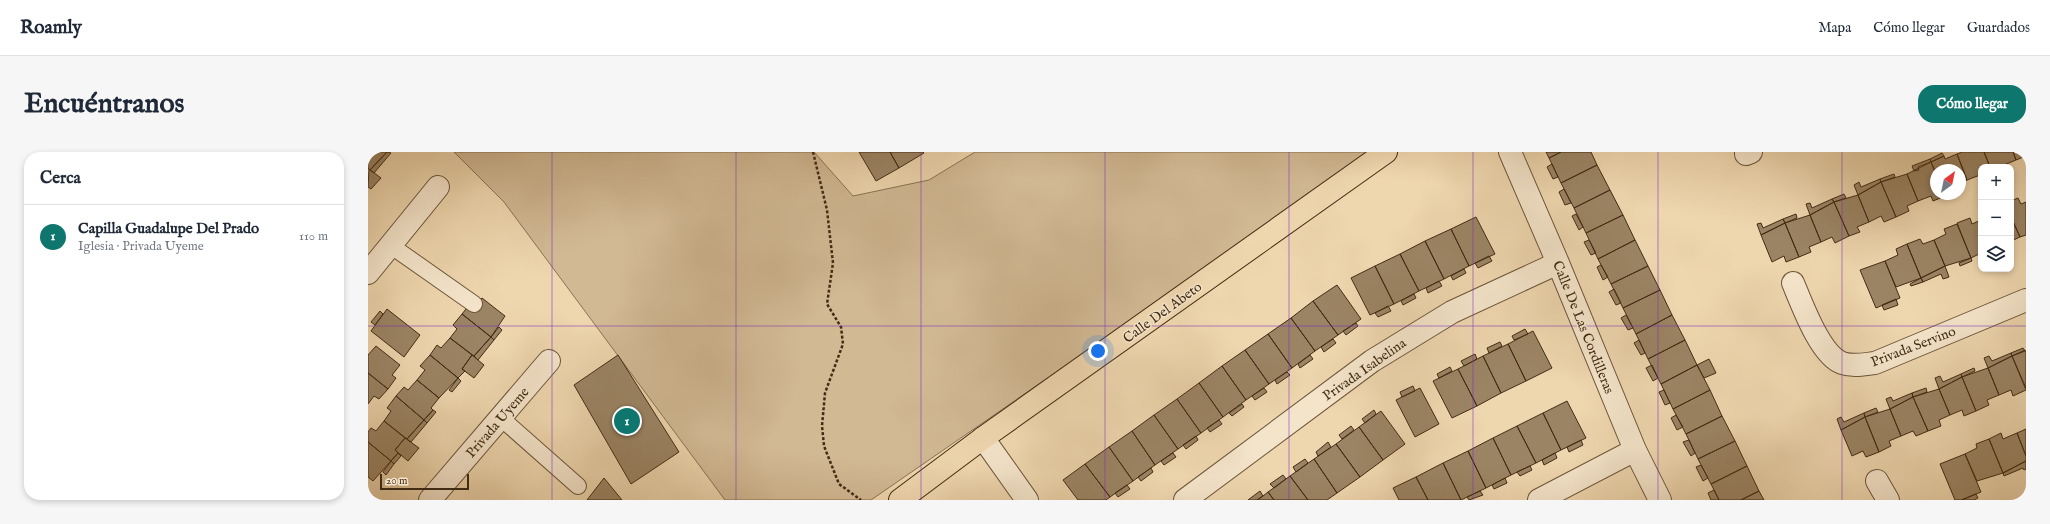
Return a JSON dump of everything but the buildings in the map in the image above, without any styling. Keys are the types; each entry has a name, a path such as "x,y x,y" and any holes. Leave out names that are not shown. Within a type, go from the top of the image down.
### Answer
{"main road":[{"name":"Calle Del Abeto","path":"900,500 983,438 1386,152"}],"street":[{"name":"Calle De Las Cordilleras","path":"1510,152 1558,263 1635,450 1660,500"},
{"path":"1746,152 1746,154 1751,152"},
{"path":"368,273 438,187"},
{"name":"Privada Isabelina","path":"1185,500 1372,361 1452,312 1558,263"},
{"name":"Privada Servino","path":"1793,283 1816,336 1827,350 1841,363 1857,365 1876,363 2026,300"},
{"name":"Privada Uyeme","path":"430,500 549,361"},
{"path":"983,438 1028,500"},
{"path":"1539,500 1635,450"},
{"path":"1877,481 1888,500"}],"lane":[{"path":"390,245 474,304"},
{"path":"501,418 578,486"}],"path":[{"path":"813,152 827,210 832,263 827,304 841,326 843,344 825,393 822,426 824,446 839,484 861,500"}],"shaded area":[{"path":"454,152 814,152 853,196 929,180 975,152 1375,152 871,500 725,500 504,202"}],"place":[{"name":"Capilla Guadalupe Del Prado","path":"627,421"}]}
